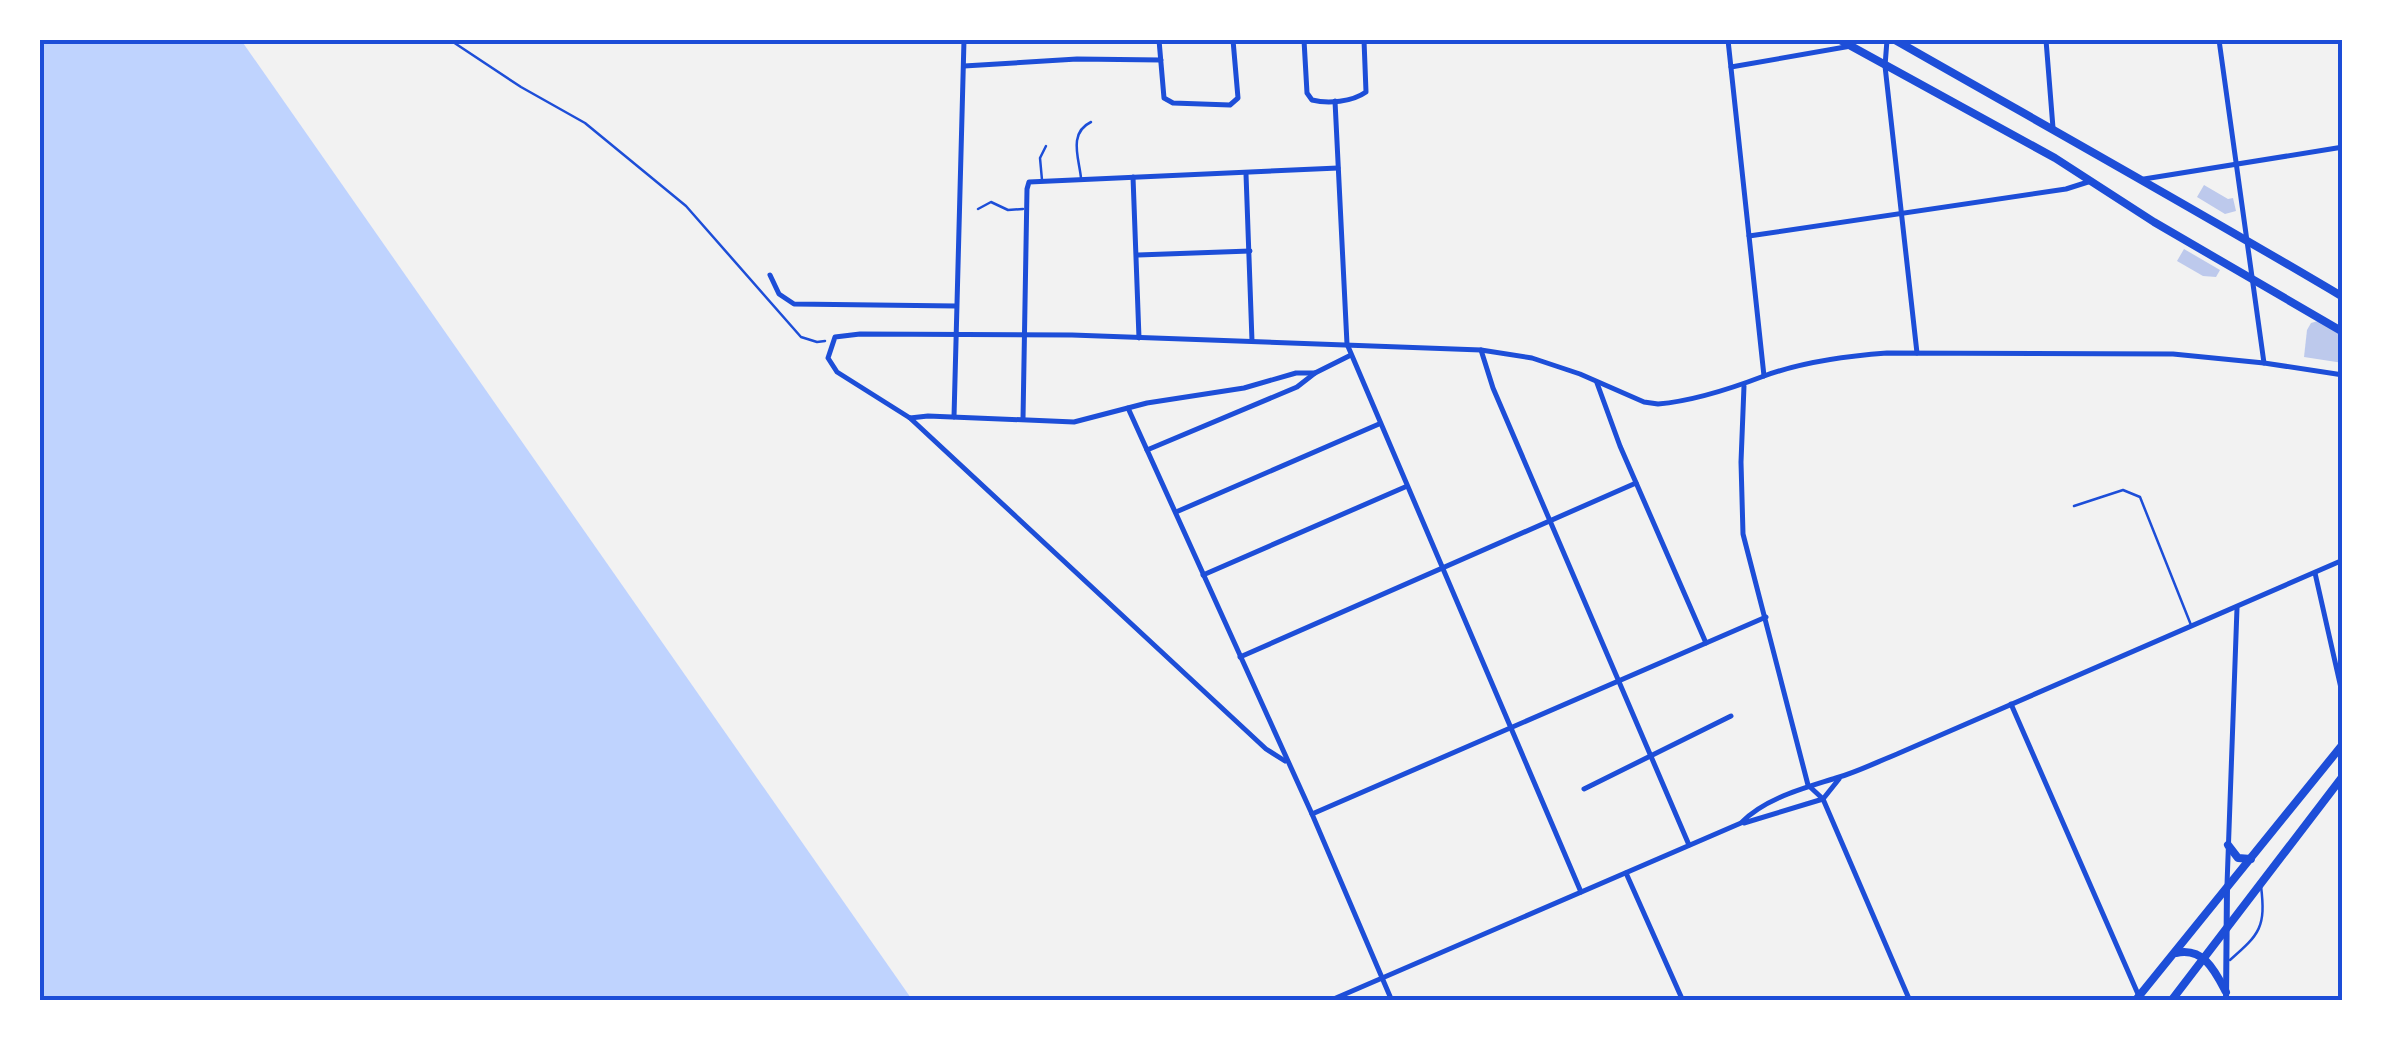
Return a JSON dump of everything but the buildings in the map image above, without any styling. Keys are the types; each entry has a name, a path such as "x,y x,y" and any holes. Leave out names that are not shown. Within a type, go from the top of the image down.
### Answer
{"main road":[{"path":"1840,40 2022,138 2343,332"},
{"path":"1899,40 2343,296"},
{"path":"2137,998 2343,744"},
{"path":"2170,1001 2343,776"},
{"path":"2228,845 2238,858 2251,860"},
{"path":"2226,997 2227,887"},
{"path":"2174,954 2186,951 2204,958 2212,966 2226,997"}],"street":[{"path":"954,417 964,40"},
{"path":"1159,40 1163,94 1170,102 1230,105 1238,98 1233,40"},
{"path":"1304,40 1309,97 1315,101 1358,97 1367,90 1364,40"},
{"path":"1728,40 1764,376"},
{"path":"1887,40 1885,66 1917,353"},
{"path":"2046,40 2053,131"},
{"path":"2219,40 2264,363"},
{"path":"1731,66 1851,46"},
{"path":"964,66 1076,59 1160,60"},
{"path":"1335,101 1347,344 1580,892"},
{"path":"2139,180 2343,147"},
{"path":"1023,420 1026,208 1032,180 1338,168"},
{"path":"1246,174 1252,340"},
{"path":"1133,177 1139,338"},
{"path":"1749,236 2066,189 2091,181"},
{"path":"1136,256 1250,251"},
{"path":"770,274 779,294 794,304 956,306"},
{"path":"1288,762 1266,749 910,418 830,366 831,341 845,334 1025,336 1481,350 1532,358 1658,404 1744,386 1764,376 1850,356 1917,353 2173,354 2343,375"},
{"path":"1481,350 1492,388 1689,846"},
{"path":"1148,450 1297,388 1315,372 1351,355"},
{"path":"910,418 1074,422 1315,372"},
{"path":"1596,382 1706,643"},
{"path":"1744,386 1743,534 1808,785 1824,799 1910,1001"},
{"path":"1128,408 1392,1001"},
{"path":"1176,512 1378,424"},
{"path":"1240,657 1636,483"},
{"path":"1203,575 1405,486"},
{"path":"1741,823 1749,814 1808,785 1840,777 2343,560"},
{"path":"2315,572 2343,698"},
{"path":"2227,887 2237,608"},
{"path":"1312,814 1766,618"},
{"path":"2011,704 2137,998"},
{"path":"1584,789 1732,716"},
{"path":"1329,1001 1741,823 1824,799 1840,777"},
{"path":"1626,873 1683,1001"}],"lane":[{"path":"1081,179 1076,139 1082,127 1091,122"},
{"path":"1042,180 1040,158 1046,146"},
{"path":"978,208 988,202 1008,210 1026,208"},
{"path":"2074,506 2123,490 2140,496 2192,626"},
{"path":"2227,962 2254,938 2262,925 2260,885"}],"path":[{"path":"450,40 585,123 686,206 801,337 831,341"}],"water":[{"path":"40,40 241,40 913,1001 40,1001"}]}
